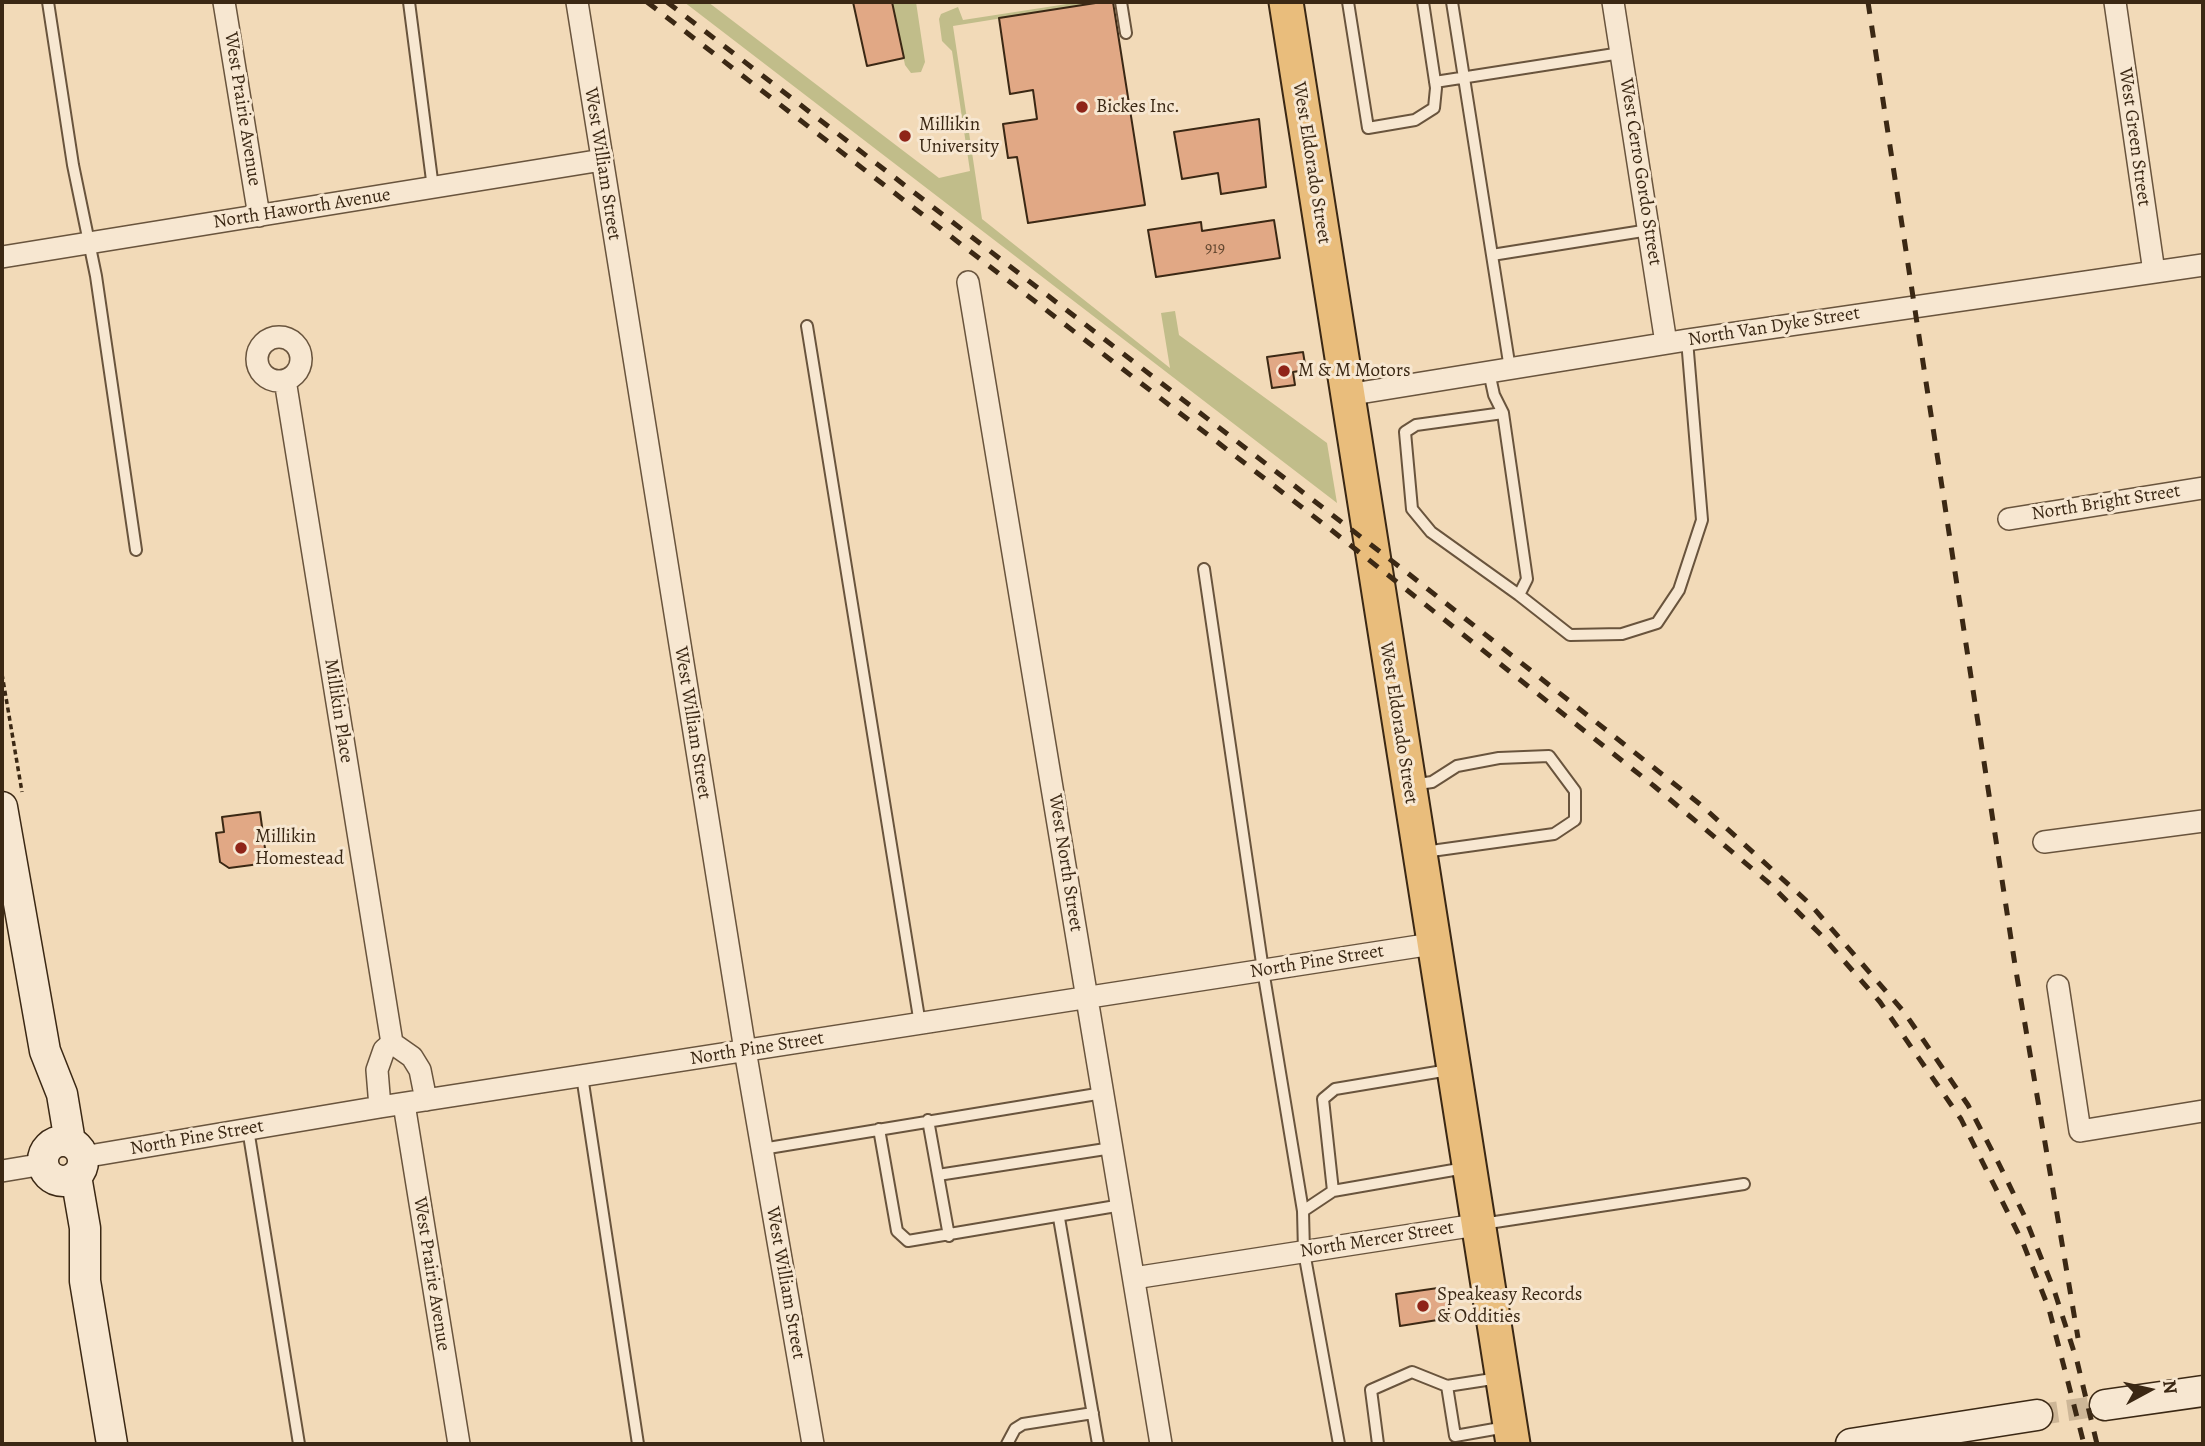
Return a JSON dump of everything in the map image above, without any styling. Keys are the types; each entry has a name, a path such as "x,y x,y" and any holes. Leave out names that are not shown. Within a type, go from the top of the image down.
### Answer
{"main road":[{"name":"West Eldorado Street","path":"1286,2 1511,1436"}],"street":[{"name":"West Prairie Avenue","path":"224,2 259,216"},
{"name":"West William Street","path":"577,2 745,1050 813,1444"},
{"name":"West Cerro Gordo Street","path":"1613,2 1649,230 1677,342"},
{"name":"West Green Street","path":"2115,2 2154,272"},
{"name":"North Haworth Avenue","path":"2,257 602,160"},
{"name":"North Van Dyke Street","path":"1347,395 1677,342 2203,265"},
{"name":"West North Street","path":"968,282 1134,1278 1156,1444"},
{"name":"Millikin Place","path":"285,380 392,1043"},
{"name":"North Bright Street","path":"2009,519 2203,488"},
{"path":"2,807 45,1051 62,1094 63,1161 85,1228 85,1282 112,1444"},
{"path":"2044,842 2203,821"},
{"name":"North Pine Street","path":"2,1171 380,1107 1432,944"},
{"path":"2059,986 2080,1131 2203,1111"},
{"path":"380,1107 377,1070 384,1050 392,1043 401,1047 416,1064 426,1100"},
{"name":"West Prairie Avenue","path":"404,1104 459,1444"},
{"name":"North Mercer Street","path":"1134,1278 1476,1225"},
{"path":"2105,1405 2203,1391"},
{"path":"1851,1444 2037,1415"}],"lane":[{"path":"48,2 73,165 90,243 136,550"},
{"path":"409,2 433,188"},
{"path":"1121,2 1126,33"},
{"path":"1348,2 1368,128 1415,120 1434,108 1435,82 1423,2"},
{"path":"1452,2 1492,255 1499,370 1494,395 1503,412 1527,579 1519,595"},
{"path":"1435,82 1621,53"},
{"path":"1492,255 1649,230"},
{"path":"807,326 920,1024"},
{"path":"1503,412 1416,425 1405,432 1412,509 1431,532 1570,635 1622,634 1657,623 1679,590 1702,520 1677,342"},
{"path":"1204,569 1263,971 1303,1211 1304,1252 1339,1444"},
{"path":"1408,786 1432,782 1457,766 1499,758 1549,756 1575,791 1575,820 1554,834 1418,852"},
{"path":"1333,1191 1323,1099 1335,1089 1452,1070"},
{"path":"582,1076 638,1444"},
{"path":"762,1149 1103,1093"},
{"path":"928,1120 948,1236"},
{"path":"247,1129 299,1444"},
{"path":"879,1129 897,1231 908,1241 1059,1218 1122,1205"},
{"path":"938,1175 1112,1148"},
{"path":"1303,1211 1333,1191 1467,1168"},
{"name":"North Mercer Street","path":"1476,1225 1744,1184"},
{"path":"1059,1218 1098,1444"},
{"path":"1378,1444 1371,1390 1412,1372 1447,1386 1502,1378"},
{"path":"1447,1386 1454,1440 1511,1436"},
{"path":"1007,1444 1015,1429 1023,1424 1093,1413"}],"shaded area":[{"path":"684,2 708,2 939,178 970,171 952,51 942,41 939,19 941,14 958,7 963,20 1080,2 1102,2 953,26 982,219 1170,368 1161,313 1175,311 1179,335 1327,443 1337,503"},
{"path":"892,2 916,2 925,62 921,72 911,73 905,65"}],"building":[{"path":"853,2 892,2 904,58 867,66"},
{"name":"Bickes Inc.","path":"1113,2 1145,205 1028,223 1017,157 1008,158 1003,124 1037,119 1033,90 1010,94 999,18"},
{"name":"Bickes Inc.","path":"1259,119 1266,187 1221,194 1218,173 1182,179 1174,132"},
{"path":"1274,220 1280,258 1156,277 1148,230 1201,222 1202,231"},
{"name":"M & M Motors","path":"1303,352 1306,370 1293,372 1295,385 1272,388 1267,357"},
{"name":"Millikin Homestead","path":"260,812 267,863 229,868 220,862 216,833 224,832 222,817"},
{"name":"Speakeasy Records & Oddities","path":"1445,1287 1450,1318 1400,1326 1396,1294"}],"tunnel":[{"path":"2037,1415 2105,1405"}],"railway":[{"path":"647,2 1330,529 1654,786 1769,883 1824,938 1880,1002 1961,1119 2023,1243 2049,1309 2084,1444"},
{"path":"667,2 1405,571 1701,805 1810,904 1904,1012 1968,1105 2024,1215 2054,1290 2077,1361 2097,1444"},
{"path":"1868,2 2015,965 2078,1338"}],"place":[{"name":"Bickes Inc.","path":"1082,107"},
{"name":"Millikin University","path":"905,136"},
{"name":"M & M Motors","path":"1284,371"},
{"name":"Millikin Homestead","path":"241,848"},
{"name":"Speakeasy Records & Oddities","path":"1423,1306"}]}
